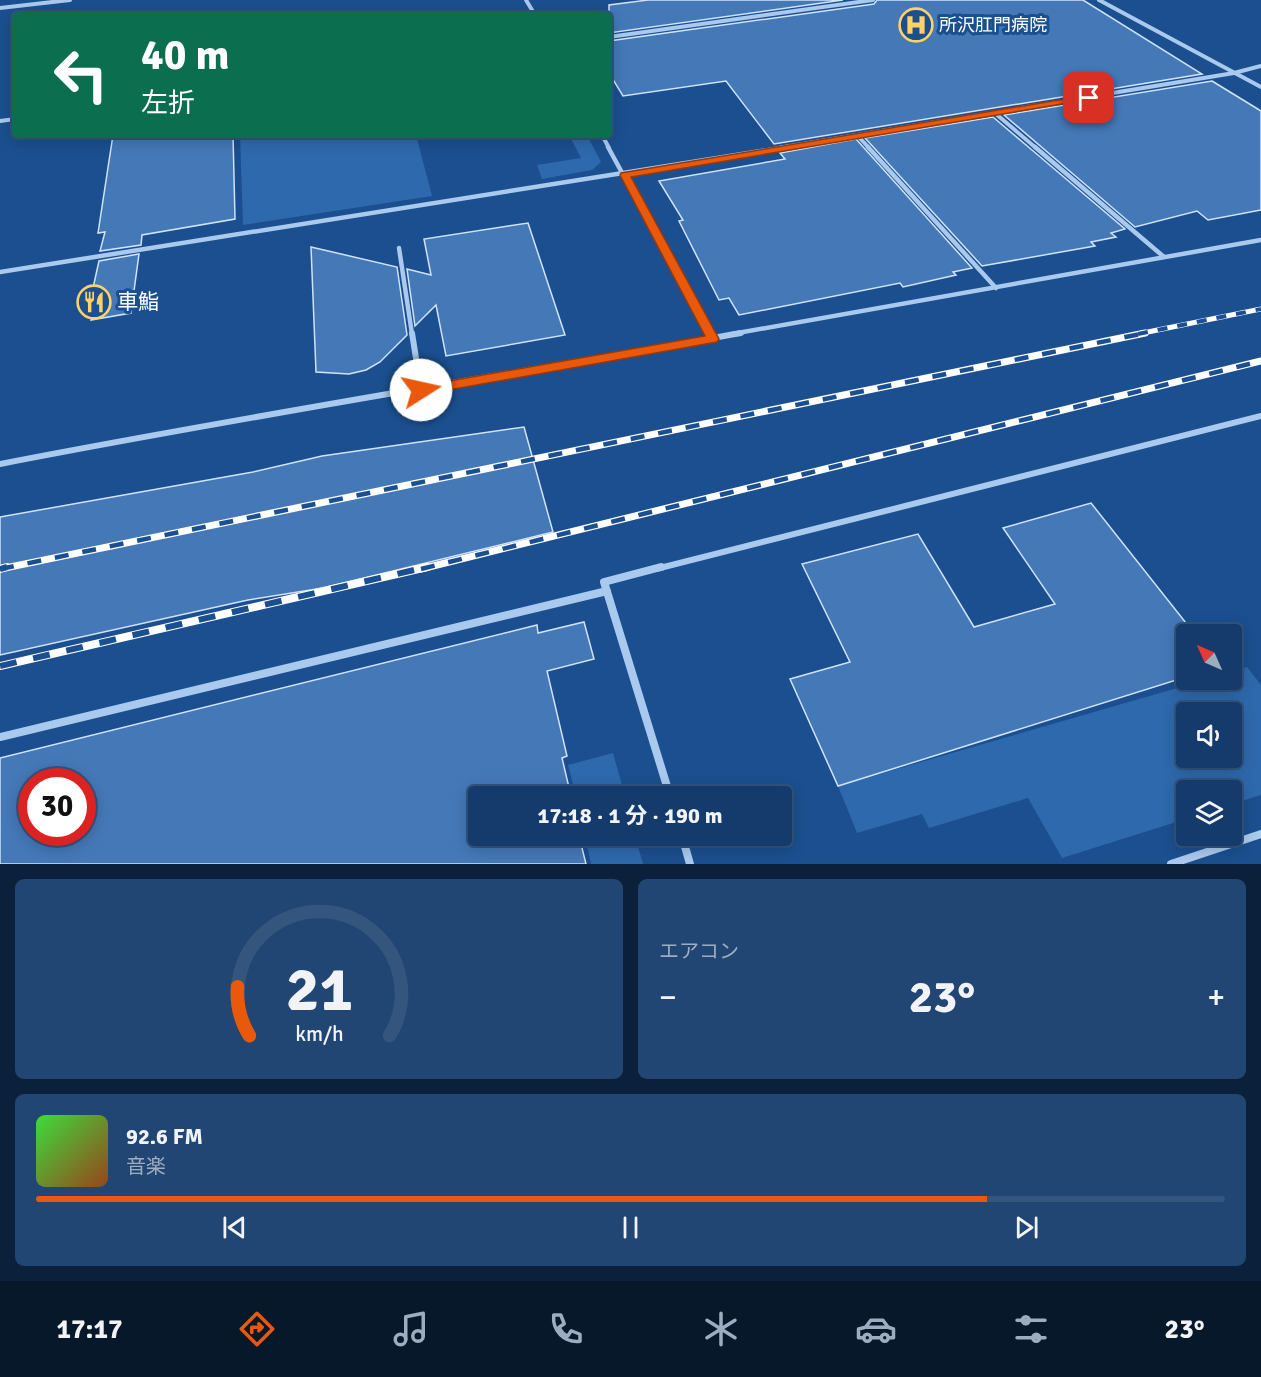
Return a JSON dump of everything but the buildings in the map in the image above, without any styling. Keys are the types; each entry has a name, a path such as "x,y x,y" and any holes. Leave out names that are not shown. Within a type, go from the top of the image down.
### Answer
{"street":[{"path":"0,8 70,0"},
{"path":"837,0 842,4"},
{"path":"612,37 873,0"},
{"path":"1099,0 1261,87"},
{"path":"0,272 625,175 996,114 1234,73 1261,66"},
{"path":"996,114 1164,257"},
{"path":"858,136 996,288"},
{"path":"604,138 713,339"},
{"path":"0,464 160,433 713,339 1261,240"},
{"path":"399,248 421,390"},
{"path":"667,786 604,582 1261,416"},
{"path":"0,737 607,591"},
{"path":"1172,864 1261,834"},
{"path":"685,846 690,864"}],"shaded area":[{"path":"240,138 417,138 432,196 243,225"},
{"path":"571,138 589,138 601,162 592,170 542,179 537,165 581,158"},
{"path":"1247,667 1261,685 1261,795 1242,801 1242,780 1176,780 1176,822 1062,858 1028,798 929,828 922,814 857,833 838,786 1176,688 1242,690 1242,669"},
{"path":"613,753 622,786 573,786 568,765"},
{"path":"587,846 638,846 643,864 591,864"}],"railway":[{"path":"1138,334 1261,309"},
{"path":"7,567 0,569 1145,333"},
{"path":"421,569 1261,361"},
{"path":"0,666 427,567"}],"place":[{"name":"所沢肛門病院","path":"916,25"},
{"name":"車鮨","path":"94,302"}],"route":[{"path":"421,390 713,339 625,175 1089,98"}]}
